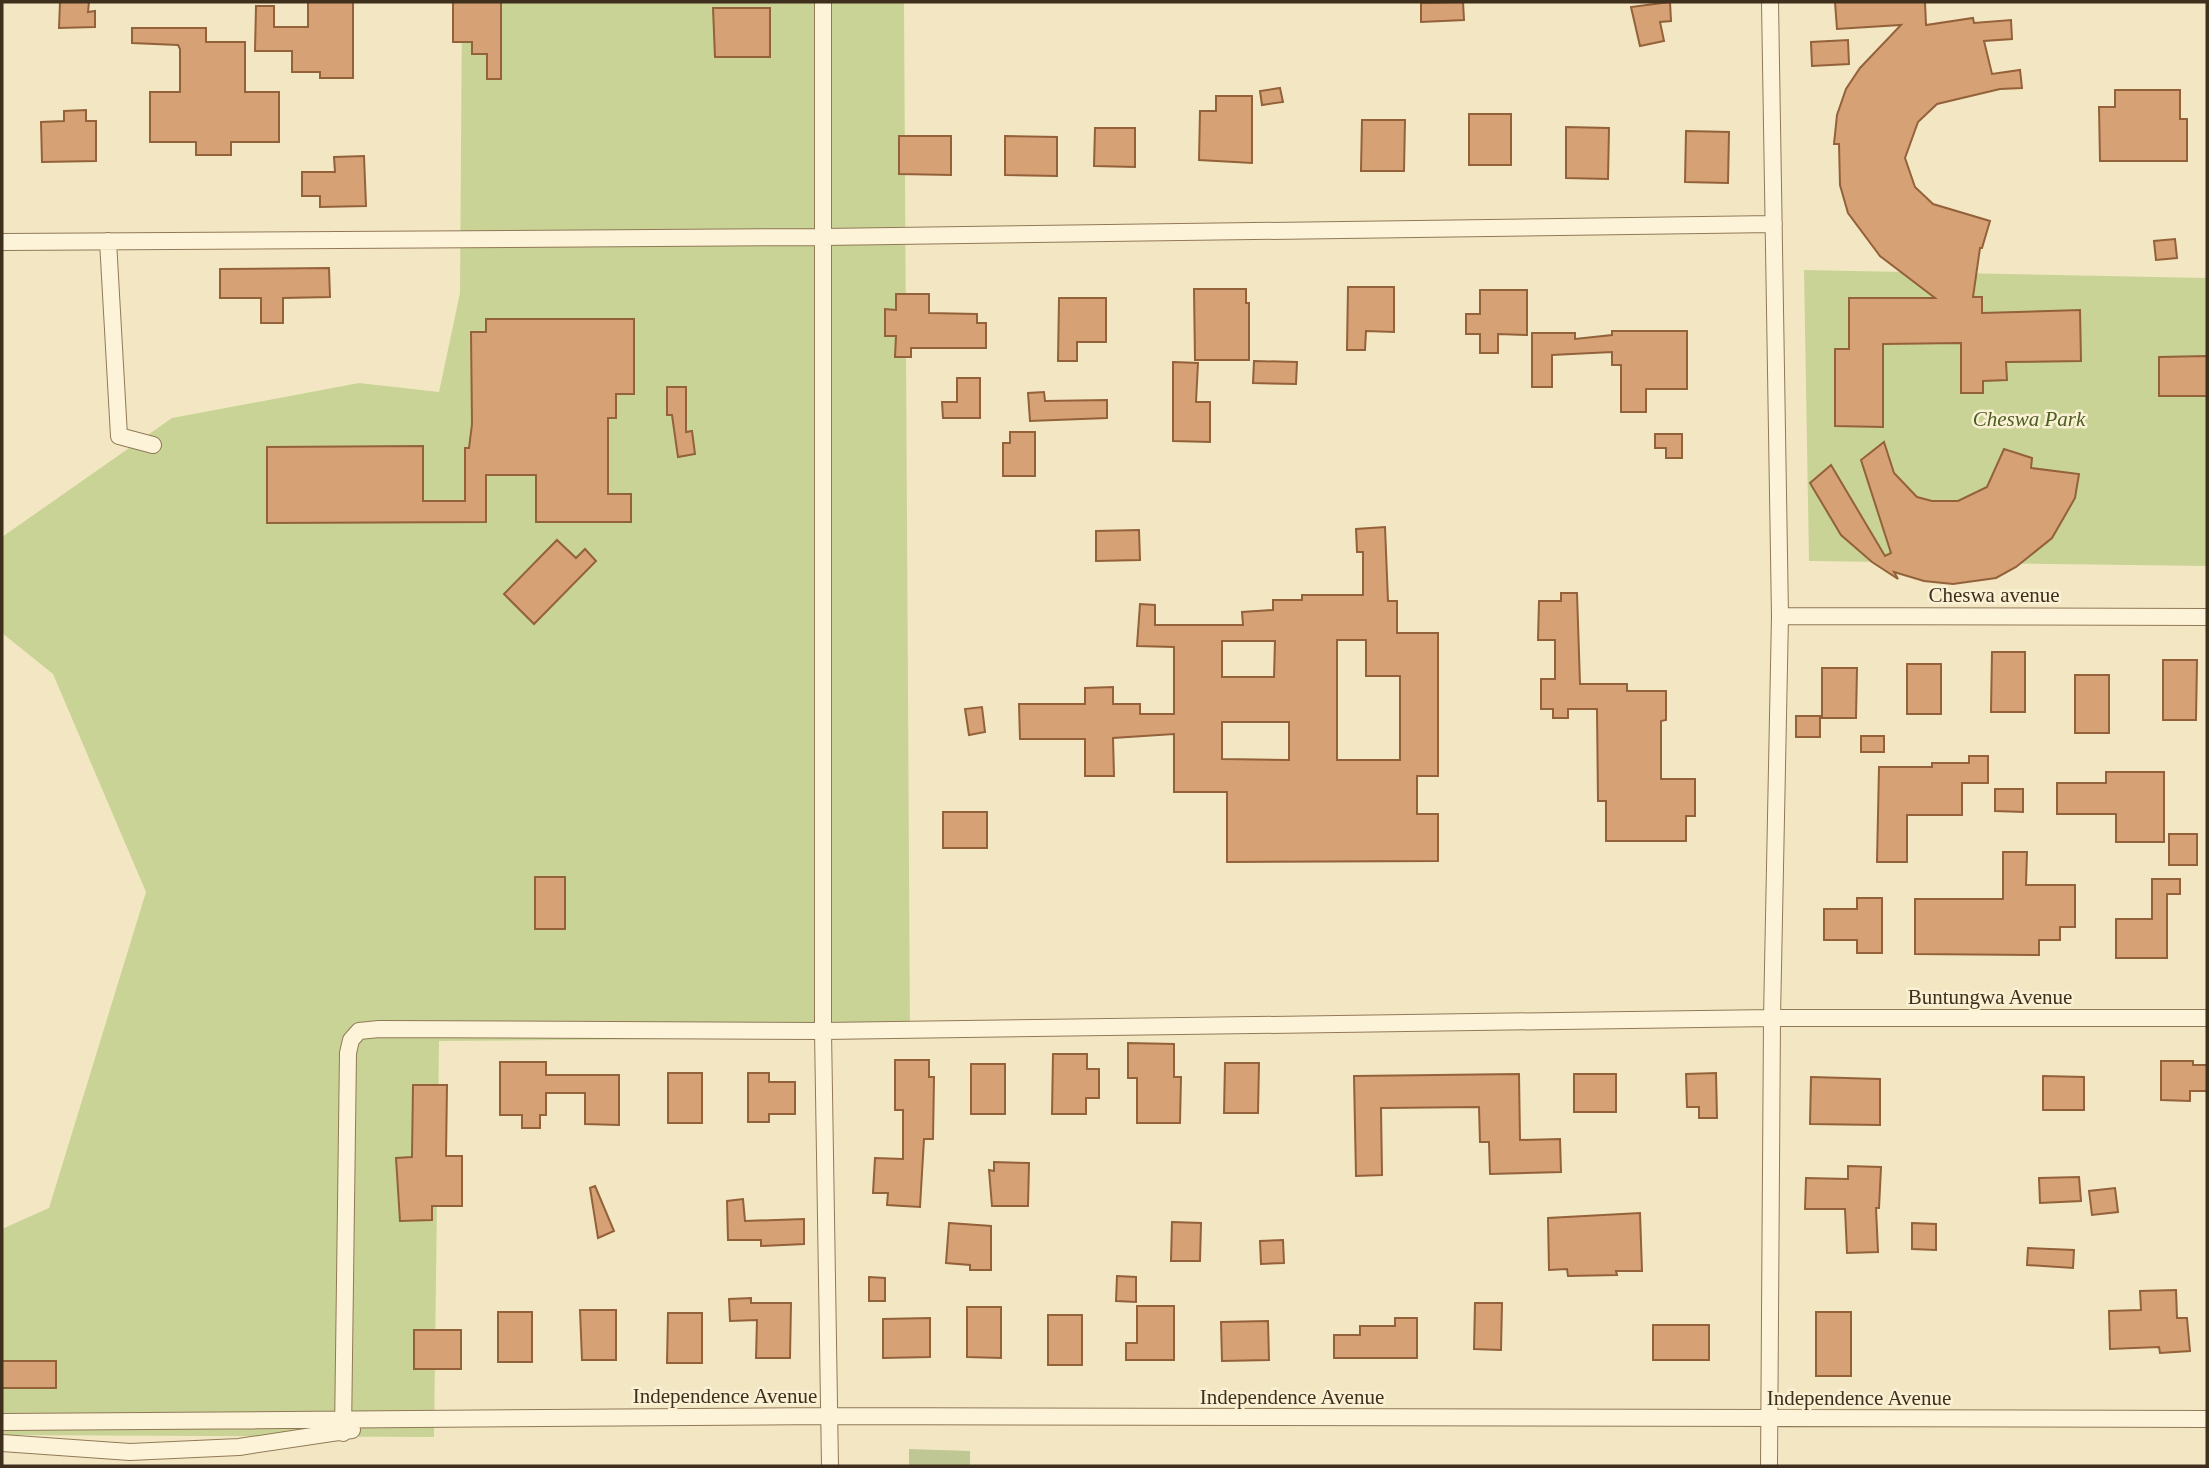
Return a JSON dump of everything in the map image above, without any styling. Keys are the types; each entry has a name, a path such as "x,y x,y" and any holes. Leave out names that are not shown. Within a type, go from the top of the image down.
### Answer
{"street":[{"path":"823,2 823,1031 830,1466"},
{"path":"1769,1466 1773,1220 1772,1018 1780,616 1770,2"},
{"path":"2,242 823,237 1774,224"},
{"path":"108,241 119,436 153,445"},
{"name":"Cheswa avenue","path":"1780,616 2207,617"},
{"name":"Buntungwa Avenue","path":"342,1426 348,1053 351,1040 359,1031 823,1031 1772,1018 2207,1018"},
{"name":"Independence Avenue","path":"342,1426 377,1420 830,1416 2207,1419"},
{"path":"2,1422 342,1426"},
{"path":"93,1450 94,1422"},
{"path":"2,1443 93,1450 239,1447 342,1426"}],"green space":[{"path":"462,2 904,2 910,1037 439,1041 434,1437 2,1435 2,1229 49,1208 146,892 53,674 2,633 2,537 172,418 359,383 439,392 460,293"},
{"name":"Cheswa Park","path":"1804,270 2207,278 2207,566 1809,561"},
{"path":"909,1449 970,1451 970,1466 909,1466"}],"building":[{"path":"60,2 89,2 88,12 95,11 95,27 59,28"},
{"path":"308,2 353,2 353,78 320,78 320,72 292,72 292,51 255,51 256,6 274,6 274,27 308,27"},
{"path":"453,2 501,2 501,79 487,79 487,54 472,54 472,42 453,42"},
{"path":"1463,2 1464,20 1421,22 1421,3"},
{"path":"1670,2 1671,21 1660,22 1664,41 1640,46 1631,7"},
{"path":"1835,2 1925,2 1926,25 1973,18 1974,23 2011,20 2012,39 1984,41 1992,74 2020,70 2022,88 2000,89 1937,104 1918,122 1905,158 1915,187 1933,204 1990,221 1980,248 1973,297 1982,297 1982,313 2080,310 2081,361 2006,362 2007,380 1983,381 1983,393 1961,393 1961,343 1883,344 1883,427 1835,426 1835,349 1849,349 1849,298 1935,298 1880,256 1848,213 1840,185 1839,144 1834,144 1837,115 1846,89 1860,68 1901,25 1837,29"},
{"path":"713,8 770,8 770,57 715,57"},
{"path":"132,28 206,28 206,42 245,42 245,92 279,92 279,142 231,142 231,155 196,155 196,142 150,142 150,92 180,92 180,49 178,45 132,43"},
{"path":"1848,40 1849,64 1812,66 1811,42"},
{"path":"1280,88 1283,102 1262,105 1260,91"},
{"path":"2115,90 2180,90 2180,119 2187,119 2187,161 2100,161 2099,107 2115,107"},
{"path":"1216,96 1252,96 1252,163 1199,160 1200,111 1216,111"},
{"path":"86,110 86,121 96,121 96,161 42,162 41,122 64,121 64,111"},
{"path":"1469,114 1511,114 1511,165 1469,165"},
{"path":"1362,120 1405,120 1404,171 1361,171"},
{"path":"1566,127 1609,128 1608,179 1566,178"},
{"path":"1095,128 1135,128 1135,167 1094,166"},
{"path":"1686,131 1729,132 1728,183 1685,182"},
{"path":"899,136 951,136 951,175 899,174"},
{"path":"1005,136 1057,137 1057,176 1005,175"},
{"path":"364,156 366,206 320,207 320,196 302,196 302,172 335,172 334,157"},
{"path":"2175,239 2177,258 2156,260 2154,241"},
{"path":"329,268 330,297 283,298 283,323 261,323 261,298 220,298 220,269"},
{"path":"1348,287 1394,287 1394,332 1366,331 1365,350 1347,350"},
{"path":"1194,289 1246,289 1246,303 1249,303 1249,360 1195,360"},
{"path":"1480,290 1527,290 1527,335 1498,334 1498,353 1480,353 1480,334 1466,334 1466,314 1480,314"},
{"path":"896,294 929,294 929,313 977,314 977,323 986,323 986,348 911,348 911,357 895,357 896,336 885,336 885,309 896,310"},
{"path":"1059,298 1106,298 1106,342 1077,342 1077,361 1058,361"},
{"path":"486,319 634,319 634,394 616,394 616,418 608,418 608,494 631,494 631,522 536,522 536,475 486,475 486,522 267,523 267,447 423,446 423,501 465,501 465,448 469,448 472,424 471,332 486,332"},
{"path":"1612,331 1687,331 1687,389 1646,389 1646,412 1621,412 1621,365 1612,365 1612,352 1552,355 1552,387 1532,387 1532,333 1575,333 1575,339 1612,335"},
{"path":"2207,356 2207,396 2159,396 2159,357"},
{"path":"1254,361 1297,362 1296,384 1253,383"},
{"path":"1173,362 1198,363 1196,402 1210,402 1210,442 1173,441"},
{"path":"957,378 980,378 980,418 943,418 942,402 957,402"},
{"path":"667,387 686,387 686,432 692,431 695,454 678,457 672,415 667,415"},
{"path":"1044,392 1045,401 1107,400 1107,418 1030,421 1028,393"},
{"path":"1010,432 1035,432 1035,476 1003,476 1003,443 1010,443"},
{"path":"1655,434 1682,434 1682,458 1666,458 1666,448 1655,448"},
{"path":"1884,442 1894,473 1917,497 1932,501 1958,501 1987,487 2004,449 2032,458 2031,468 2079,474 2075,498 2052,538 2016,567 1996,578 1953,584 1924,581 1894,572 1898,579 1872,562 1841,535 1810,483 1831,465 1885,556 1891,553 1861,460"},
{"path":"1385,527 1388,601 1397,601 1397,633 1438,633 1438,776 1417,776 1417,814 1438,814 1438,861 1227,862 1227,792 1174,792 1174,734 1113,738 1114,776 1085,776 1085,739 1020,739 1019,704 1085,704 1085,688 1113,687 1113,704 1140,704 1140,714 1174,714 1174,647 1137,646 1140,604 1155,605 1155,625 1243,625 1242,612 1273,610 1273,600 1302,600 1302,595 1363,595 1363,552 1357,552 1356,529","holes":["1337,640 1366,640 1366,676 1400,676 1400,760 1337,760","1222,641 1275,641 1274,677 1222,677","1222,722 1289,722 1289,760 1222,759"]},
{"path":"1139,530 1140,560 1096,561 1096,531"},
{"path":"557,540 576,558 585,549 596,561 534,624 504,594"},
{"path":"1561,593 1577,593 1580,684 1627,684 1627,691 1666,691 1666,720 1661,721 1661,779 1695,779 1695,816 1686,816 1686,841 1606,841 1606,801 1598,801 1597,709 1568,709 1568,718 1553,718 1553,709 1541,709 1541,679 1555,679 1555,640 1538,640 1539,601 1561,601"},
{"path":"1992,652 2025,652 2025,712 1991,712"},
{"path":"2163,660 2197,660 2196,720 2163,720"},
{"path":"1907,664 1941,664 1941,714 1907,714"},
{"path":"1822,668 1857,668 1856,718 1822,718"},
{"path":"2075,675 2109,675 2109,733 2075,733"},
{"path":"982,707 985,732 969,735 965,709"},
{"path":"1796,716 1820,716 1820,737 1796,737"},
{"path":"1861,736 1884,736 1884,752 1861,752"},
{"path":"1969,756 1988,756 1988,783 1962,783 1962,815 1907,815 1907,862 1877,862 1879,767 1932,767 1932,763 1969,763"},
{"path":"2106,772 2164,772 2164,842 2116,842 2116,814 2057,814 2057,783 2106,783"},
{"path":"1995,789 2023,789 2023,812 1995,811"},
{"path":"943,812 987,812 987,848 943,848"},
{"path":"2169,834 2197,834 2197,865 2169,865"},
{"path":"2003,852 2027,852 2026,885 2075,885 2075,927 2060,927 2060,940 2039,940 2039,955 1915,954 1915,899 2003,899"},
{"path":"535,877 565,877 565,929 535,929"},
{"path":"2152,879 2180,879 2180,894 2167,894 2167,958 2116,958 2116,919 2152,919"},
{"path":"1857,898 1882,898 1882,953 1857,953 1857,940 1824,940 1824,909 1857,909"},
{"path":"1128,1043 1174,1044 1174,1077 1181,1077 1180,1123 1137,1123 1137,1078 1128,1078"},
{"path":"1053,1054 1087,1054 1087,1069 1099,1069 1099,1098 1086,1098 1086,1114 1052,1114"},
{"path":"895,1060 929,1060 929,1077 934,1077 933,1139 924,1139 920,1207 887,1205 888,1193 873,1193 875,1158 903,1159 903,1110 895,1110"},
{"path":"2161,1061 2193,1061 2193,1065 2207,1065 2207,1091 2190,1091 2190,1101 2161,1100"},
{"path":"500,1062 546,1062 546,1075 619,1075 619,1125 585,1124 585,1093 546,1093 546,1115 540,1115 540,1128 522,1128 522,1115 500,1115"},
{"path":"1225,1063 1259,1063 1258,1113 1224,1113"},
{"path":"971,1064 1005,1064 1005,1114 971,1114"},
{"path":"668,1073 702,1073 702,1123 668,1123"},
{"path":"748,1073 769,1073 769,1082 795,1082 795,1114 769,1114 769,1122 748,1122"},
{"path":"1716,1073 1717,1118 1699,1118 1699,1107 1687,1107 1686,1074"},
{"path":"1519,1074 1520,1140 1560,1139 1561,1172 1490,1174 1489,1142 1480,1142 1479,1107 1381,1108 1382,1175 1356,1176 1354,1076"},
{"path":"1574,1074 1616,1074 1616,1112 1574,1112"},
{"path":"2043,1076 2084,1077 2084,1110 2043,1110"},
{"path":"1811,1077 1880,1079 1880,1125 1810,1124"},
{"path":"413,1085 447,1085 446,1156 462,1156 462,1206 432,1206 432,1220 400,1221 396,1158 412,1157"},
{"path":"994,1162 1029,1163 1028,1206 992,1206 989,1170 994,1171"},
{"path":"1848,1166 1881,1167 1879,1208 1876,1208 1878,1252 1847,1253 1845,1209 1805,1209 1806,1178 1848,1179"},
{"path":"2079,1177 2081,1201 2040,1203 2039,1178"},
{"path":"595,1186 614,1231 598,1238 590,1188"},
{"path":"2115,1188 2118,1212 2092,1215 2089,1191"},
{"path":"743,1199 745,1221 804,1219 804,1244 761,1246 761,1240 728,1240 727,1201"},
{"path":"1640,1213 1642,1271 1616,1271 1617,1275 1568,1276 1567,1269 1549,1270 1548,1218"},
{"path":"1172,1222 1201,1223 1200,1261 1171,1261"},
{"path":"949,1223 991,1226 991,1270 970,1270 970,1265 946,1263"},
{"path":"1912,1223 1936,1224 1936,1250 1912,1249"},
{"path":"1283,1240 1284,1263 1261,1264 1260,1241"},
{"path":"2028,1248 2074,1250 2073,1268 2027,1265"},
{"path":"1117,1276 1136,1277 1136,1302 1116,1301"},
{"path":"869,1277 885,1278 885,1301 869,1301"},
{"path":"2176,1290 2177,1318 2187,1318 2190,1351 2160,1353 2159,1347 2110,1349 2109,1311 2141,1310 2140,1291"},
{"path":"751,1298 751,1303 791,1303 790,1358 756,1358 757,1320 730,1321 729,1299"},
{"path":"1475,1303 1502,1303 1501,1350 1474,1349"},
{"path":"1137,1306 1174,1306 1174,1360 1126,1360 1126,1343 1137,1343"},
{"path":"967,1307 1001,1307 1001,1358 967,1357"},
{"path":"580,1310 616,1310 616,1360 582,1360"},
{"path":"498,1312 532,1312 532,1362 498,1362"},
{"path":"1816,1312 1851,1312 1851,1376 1816,1376"},
{"path":"668,1313 702,1313 702,1363 667,1363"},
{"path":"1048,1315 1082,1315 1082,1365 1048,1365"},
{"path":"930,1318 930,1357 883,1358 883,1319"},
{"path":"1395,1318 1417,1318 1417,1358 1334,1358 1334,1335 1360,1335 1360,1326 1395,1326"},
{"path":"1268,1321 1269,1360 1222,1361 1221,1322"},
{"path":"1653,1325 1709,1325 1709,1360 1653,1360"},
{"path":"414,1330 461,1330 461,1369 414,1369"},
{"path":"2,1361 56,1361 56,1388 2,1388"}]}
